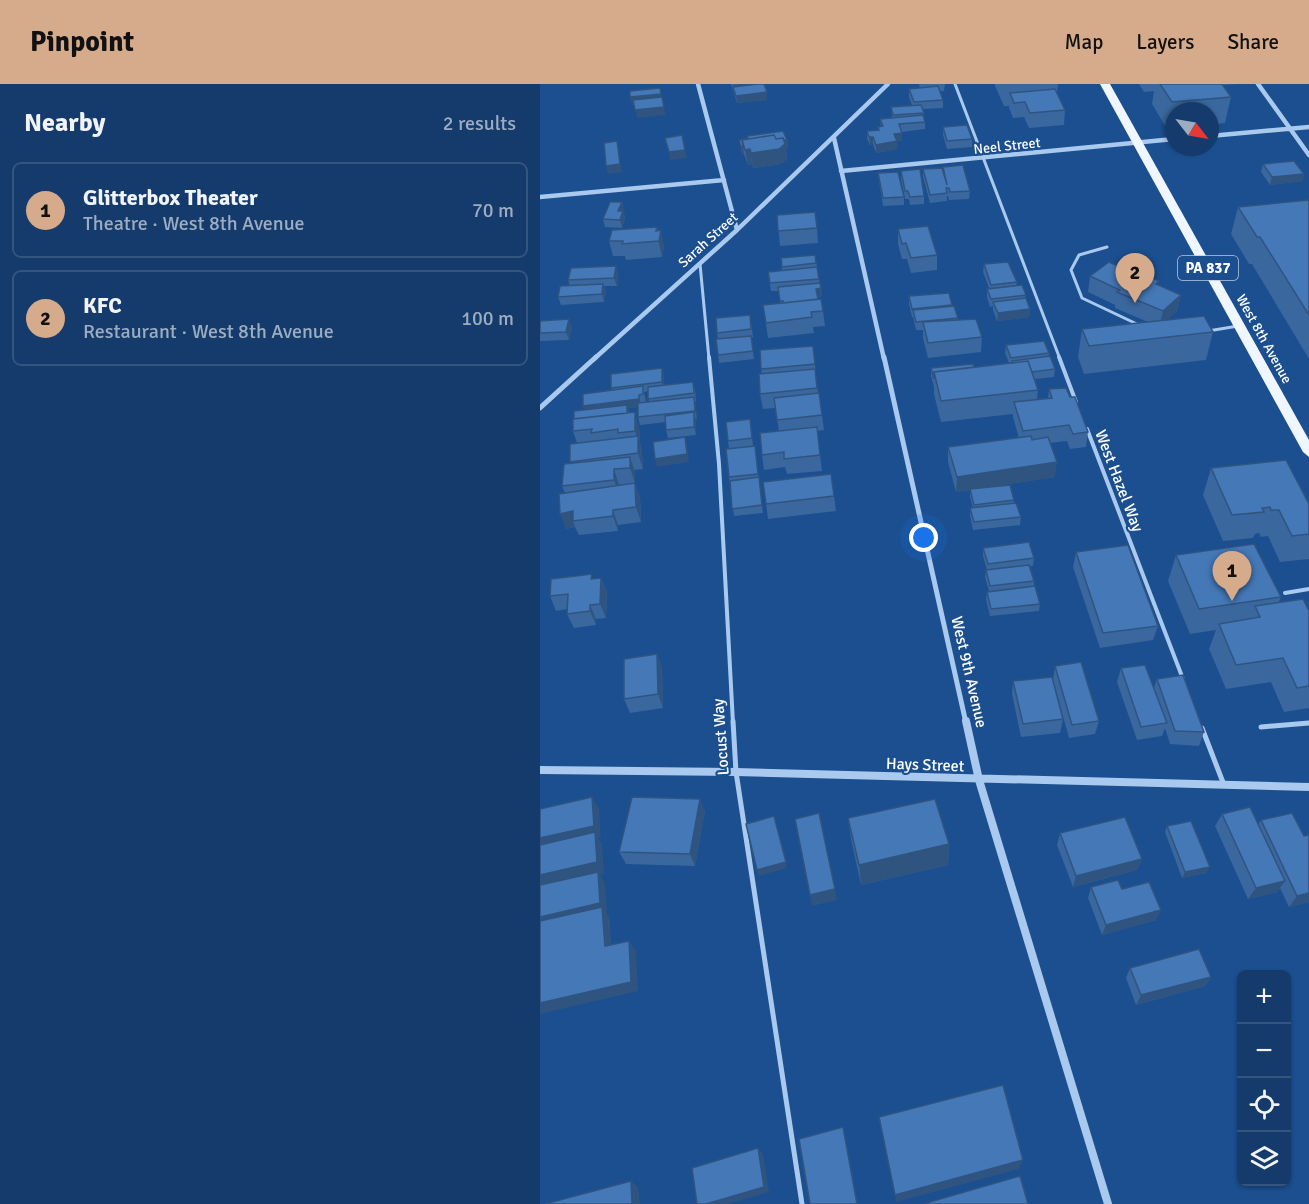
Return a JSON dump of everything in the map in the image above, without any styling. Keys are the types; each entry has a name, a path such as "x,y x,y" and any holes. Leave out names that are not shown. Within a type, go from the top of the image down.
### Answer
{"main road":[{"name":"West 8th Avenue","path":"1105,84 1309,452"}],"street":[{"path":"698,84 737,230"},
{"name":"Sarah Street","path":"540,408 737,230 888,84"},
{"path":"1258,84 1309,155"},
{"path":"1219,135 1309,127"},
{"name":"West 9th Avenue","path":"834,138 980,780 1108,1204"},
{"name":"Neel Street","path":"842,171 1165,140"},
{"path":"540,197 724,180"},
{"name":"Hays Street","path":"540,770 736,772 1309,787"}],"lane":[{"path":"955,84 1077,405"},
{"path":"1107,247 1079,255 1071,270 1082,298 1146,329"},
{"name":"Locust Way","path":"700,264 719,464 736,772 802,1204"},
{"path":"1205,332 1240,326"},
{"name":"West Hazel Way","path":"1086,427 1185,684"},
{"path":"1285,593 1309,589"},
{"path":"1198,718 1224,785"},
{"path":"1261,727 1309,723"}],"building":[{"path":"764,84 767,92 736,96 733,87"},
{"path":"1160,84 1222,84 1231,97 1172,102"},
{"path":"938,86 943,100 914,102 909,89"},
{"path":"660,88 661,94 630,97 630,91"},
{"path":"1055,89 1065,110 1030,113 1025,102 1014,103 1010,93"},
{"path":"662,97 664,107 635,110 633,100"},
{"path":"921,105 924,113 893,115 891,107"},
{"path":"923,115 925,122 899,124 902,133 894,134 897,141 876,145 873,137 869,137 867,131 879,130 878,127 883,126 880,119"},
{"path":"967,125 972,139 947,141 943,127"},
{"path":"783,131 787,140 776,139 774,135 742,140 743,146 741,147 739,140 748,138 747,136"},
{"path":"682,135 685,150 669,152 665,138"},
{"path":"774,135 776,139 783,138 785,144 779,149 751,153 750,149 745,150 742,140"},
{"path":"617,141 620,164 606,166 604,143"},
{"path":"1294,161 1304,174 1272,177 1263,164"},
{"path":"963,165 970,191 950,192 949,188 946,188 947,193 930,195 923,169 942,168 947,185 943,167"},
{"path":"920,169 924,196 910,197 908,191 905,191 901,171"},
{"path":"898,172 904,197 883,198 878,173"},
{"path":"1309,200 1309,315 1260,237 1257,237 1238,207"},
{"path":"610,202 622,202 618,211 623,211 620,220 603,219"},
{"path":"815,212 817,228 778,231 777,215"},
{"path":"928,226 937,255 911,258 906,243 902,244 898,229"},
{"path":"657,227 656,231 661,230 659,241 622,244 623,241 609,241 612,230"},
{"path":"815,255 816,263 782,267 781,258"},
{"path":"1008,262 1017,282 991,285 984,264"},
{"path":"1109,262 1135,274 1138,271 1159,281 1156,284 1181,295 1163,311 1117,292 1120,290 1090,276"},
{"path":"616,266 614,278 568,280 571,268"},
{"path":"817,267 819,279 770,283 768,272"},
{"path":"820,283 821,288 816,289 818,299 784,303 780,301 778,287"},
{"path":"603,284 602,294 558,297 560,286"},
{"path":"1022,285 1026,295 991,299 987,289"},
{"path":"949,293 952,305 912,309 909,296"},
{"path":"1026,298 1030,309 998,313 993,302"},
{"path":"821,299 823,311 811,312 812,317 766,323 763,305"},
{"path":"954,306 958,318 916,322 913,310"},
{"path":"750,315 751,329 717,333 716,318"},
{"path":"1204,316 1213,332 1089,346 1082,329"},
{"path":"569,319 566,332 540,333 540,321"},
{"path":"976,319 982,337 928,343 923,322"},
{"path":"751,336 753,351 718,355 716,339"},
{"path":"1044,341 1049,353 1011,358 1006,345"},
{"path":"813,346 815,364 761,369 760,350"},
{"path":"1050,356 1055,369 1032,372 1028,361 1013,363 1012,361"},
{"path":"1028,361 1038,390 941,401 934,372"},
{"path":"973,364 974,367 934,372 934,379 931,368"},
{"path":"662,368 662,382 611,388 611,374"},
{"path":"815,369 817,388 760,394 759,374"},
{"path":"693,382 694,393 648,399 648,387"},
{"path":"643,386 643,394 639,395 639,399 583,406 583,394"},
{"path":"1066,388 1070,397 1075,397 1088,432 1073,434 1069,425 1023,431 1014,402 1052,398 1049,389"},
{"path":"819,393 822,415 777,420 774,398"},
{"path":"694,397 695,411 638,417 638,403"},
{"path":"627,405 627,413 574,419 574,411"},
{"path":"635,412 635,431 618,433 618,429 591,433 592,429 573,431 573,419"},
{"path":"694,412 694,427 666,430 665,416"},
{"path":"750,419 752,438 728,441 726,422"},
{"path":"817,427 820,455 784,459 784,452 762,455 760,433"},
{"path":"638,436 638,453 570,462 570,444"},
{"path":"1031,436 1032,440 1048,437 1057,462 957,477 948,447"},
{"path":"685,437 687,454 655,459 653,442"},
{"path":"755,446 758,474 729,477 726,449"},
{"path":"630,457 630,468 614,469 614,480 562,486 564,464"},
{"path":"1286,460 1309,504 1309,534 1292,536 1279,510 1271,510 1270,507 1262,508 1264,512 1232,515 1211,468"},
{"path":"831,474 834,496 766,504 763,482"},
{"path":"759,477 762,505 732,509 730,481"},
{"path":"635,483 636,507 613,510 613,516 573,521 573,511 560,514 559,494"},
{"path":"1010,485 1014,500 974,505 970,489"},
{"path":"1016,503 1021,517 974,522 970,508"},
{"path":"1029,542 1034,558 988,564 983,548"},
{"path":"1254,544 1281,597 1199,609 1176,555"},
{"path":"1128,545 1158,626 1103,633 1076,552"},
{"path":"1029,565 1034,581 990,586 986,570"},
{"path":"592,574 591,579 601,578 600,604 590,605 590,611 567,614 568,594 550,596 551,579"},
{"path":"1035,586 1040,604 991,609 987,592"},
{"path":"1303,599 1309,611 1309,686 1297,688 1283,658 1236,665 1219,624 1260,617 1255,606"},
{"path":"657,654 658,694 624,699 624,659"},
{"path":"1081,662 1099,721 1072,725 1055,666"},
{"path":"1145,665 1167,723 1141,727 1121,668"},
{"path":"1183,675 1204,732 1175,731 1157,679"},
{"path":"1052,677 1063,719 1023,724 1013,681"},
{"path":"592,797 594,826 540,838 540,809"},
{"path":"632,797 700,799 690,854 619,852"},
{"path":"935,799 949,844 859,865 848,818"},
{"path":"1250,807 1285,881 1256,888 1222,814"},
{"path":"819,813 835,889 810,895 795,819"},
{"path":"1292,813 1304,836 1309,835 1309,893 1297,896 1261,820"},
{"path":"774,816 786,862 757,870 746,824"},
{"path":"1125,817 1142,859 1076,876 1060,833"},
{"path":"1191,821 1210,867 1185,872 1167,826"},
{"path":"595,832 597,862 540,875 540,845"},
{"path":"598,872 600,903 540,917 540,885"},
{"path":"1118,880 1122,889 1149,882 1161,910 1106,925 1091,887"},
{"path":"602,907 605,946 629,941 631,982 540,1003 540,921"},
{"path":"1199,949 1211,977 1141,995 1130,968"},
{"path":"1003,1085 1023,1160 895,1195 879,1117"},
{"path":"843,1127 857,1204 810,1204 799,1139"},
{"path":"758,1148 764,1187 706,1204 697,1204 692,1168"},
{"path":"1020,1176 1028,1204 923,1204"},
{"path":"631,1181 632,1204 545,1204"}],"place":[{"name":"KFC","path":"1135,303"},
{"name":"Glitterbox Theater","path":"1232,601"}]}
